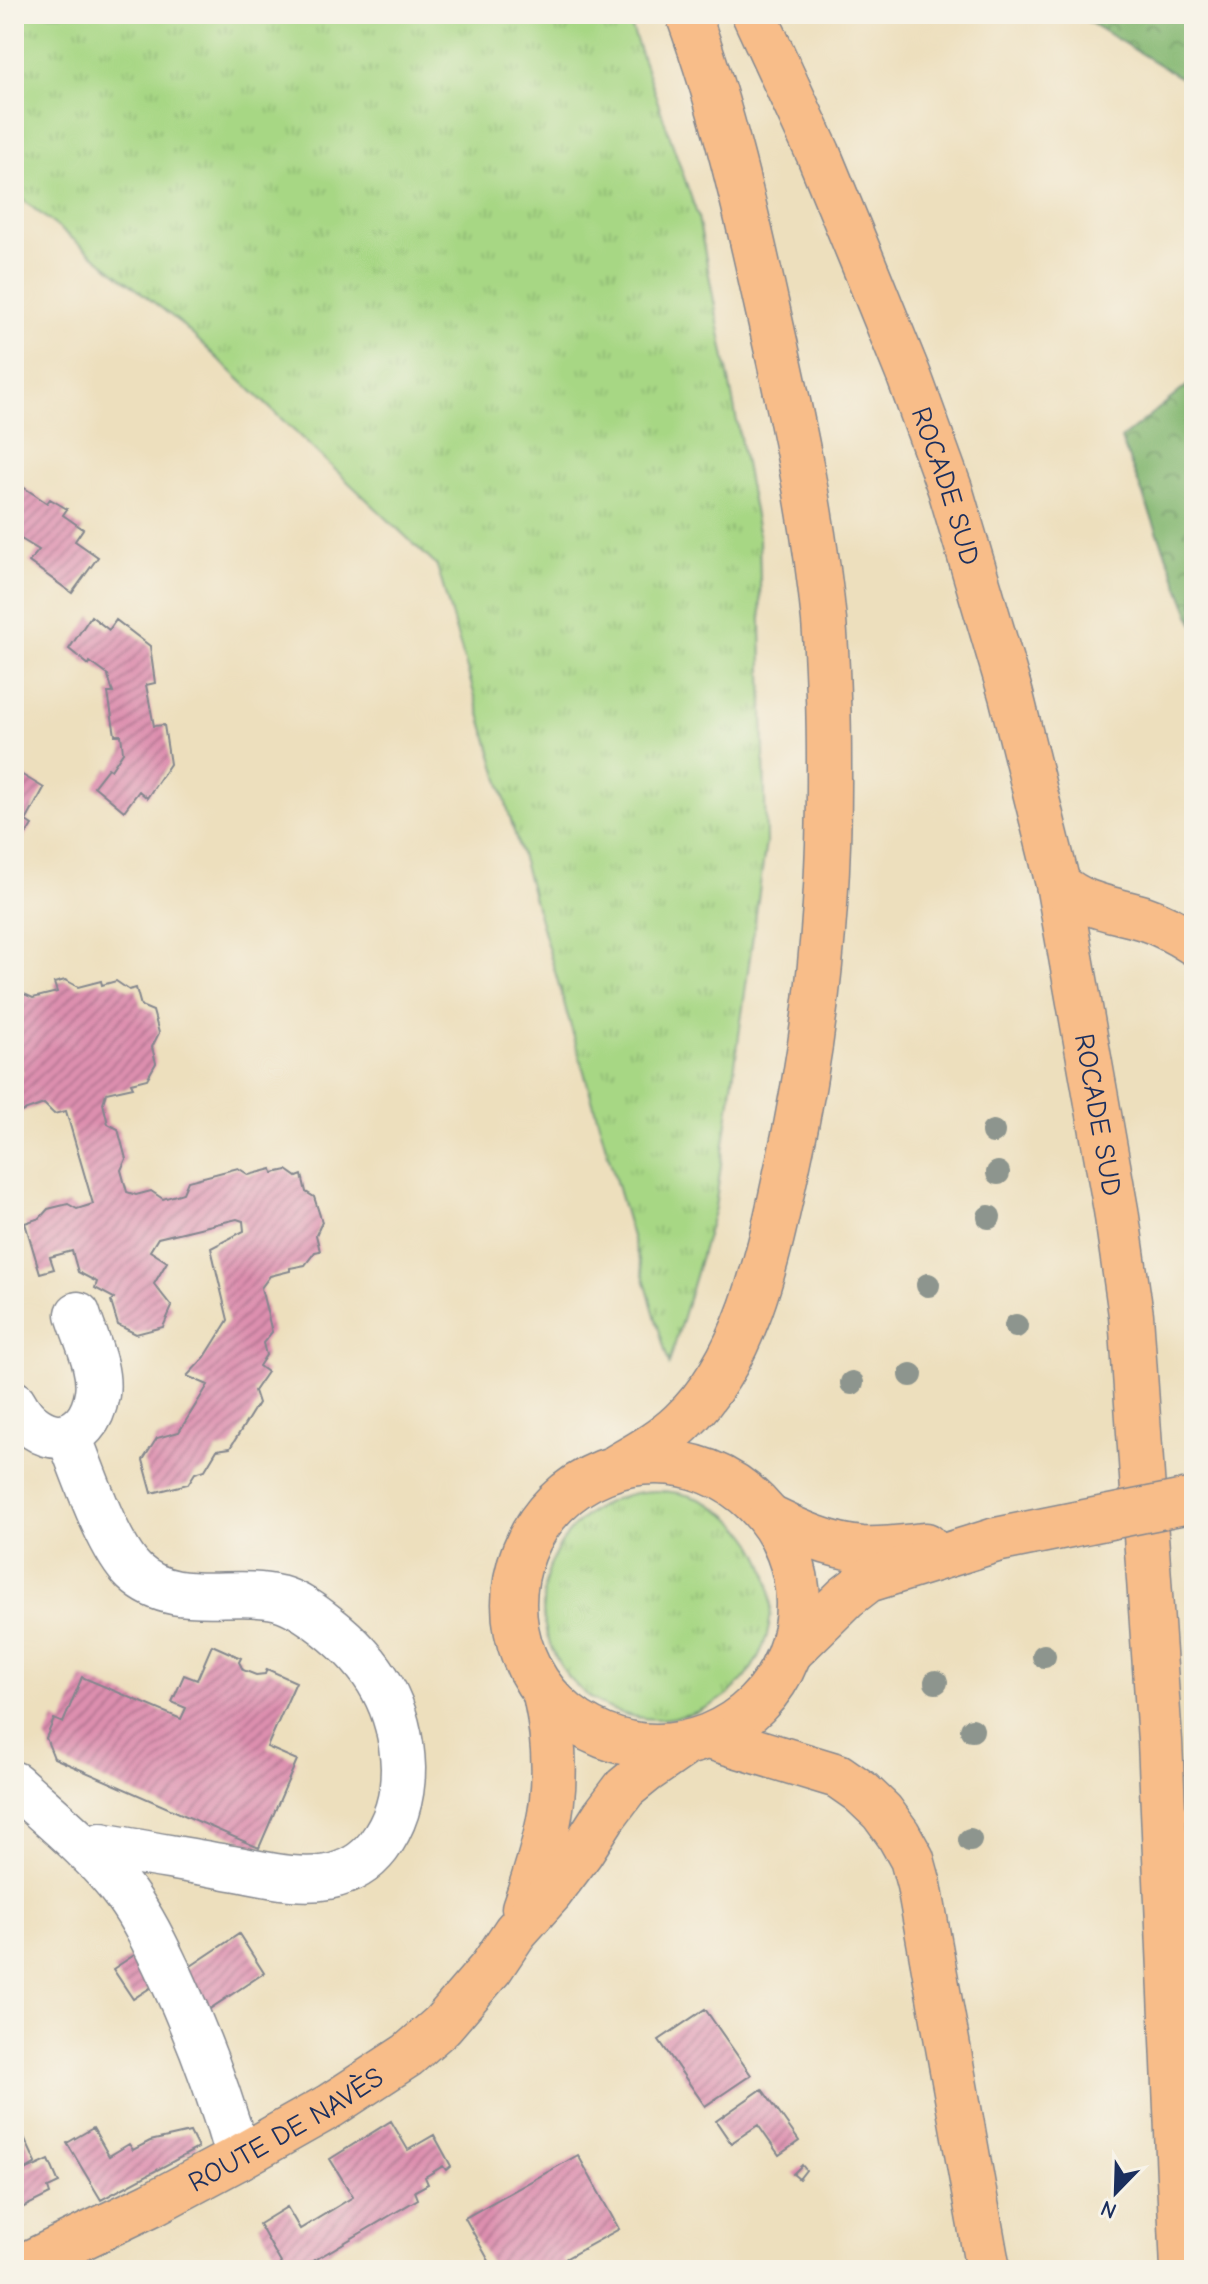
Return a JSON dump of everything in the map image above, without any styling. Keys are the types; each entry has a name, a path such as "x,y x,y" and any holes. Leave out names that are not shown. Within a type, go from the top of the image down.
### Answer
{"main road":[{"path":"618,1466 659,1442 683,1422 722,1372 750,1313 777,1214 813,1039 822,959 830,828 829,699 824,621 801,465 732,158 705,61 688,14"},
{"name":"ROCADE SUD","path":"754,14 818,153 909,376 950,489 1011,695 1058,884 1111,1179 1131,1315 1160,1741 1183,2270"},
{"path":"1058,884 1071,896 1145,919 1194,943"},
{"name":"ROUTE DE NAVÈS","path":"14,2270 238,2158 330,2106 408,2055 442,2025 491,1968 515,1932 558,1883 625,1788 646,1771 697,1740 744,1717 772,1687 791,1651 798,1617 797,1582 787,1549 770,1518 740,1489 702,1469 660,1461 618,1466 575,1486 541,1519 519,1560 512,1607 521,1654 545,1694 573,1721 608,1739 646,1747 697,1740"},
{"name":"ROUTE DE NAVÈS","path":"791,1651 846,1597 868,1580 992,1541 1194,1500"},
{"name":"ROUTE DE NAVÈS","path":"770,1518 820,1540 863,1549 992,1541"},
{"name":"ROUTE DE NAVÈS","path":"515,1932 547,1840 553,1805 555,1777 545,1694"},
{"path":"697,1740 838,1776 882,1812 912,1859 988,2270"}],"lane":[{"path":"14,1403 19,1413 34,1427 51,1436 69,1436 82,1425 92,1411 97,1394 97,1377 78,1314"},
{"path":"69,1436 109,1533 132,1570 152,1586 177,1593 279,1598 312,1614 345,1640 374,1673 394,1710 402,1748 401,1795 393,1824 373,1854 350,1871 326,1877 288,1877 101,1845 91,1854"},
{"path":"14,1784 91,1854 126,1896 153,1938 186,2009 220,2096 238,2158"}],"green space":[{"path":"14,14 627,14 698,217 759,537 766,842 715,1208 669,1364 437,566 179,322 14,193"},
{"path":"1076,14 1194,14 1194,86"},
{"path":"1194,380 1194,625 1121,439"},
{"path":"657,1491 679,1493 701,1500 738,1524 762,1561 769,1583 769,1627 762,1649 738,1686 701,1710 679,1717 657,1719 635,1717 613,1710 576,1686 552,1649 545,1627 543,1605 545,1583 552,1561 576,1524 613,1500 635,1493"}],"building":[{"path":"14,481 47,503 50,499 67,509 63,515 83,529 75,541 98,557 72,593 29,562 39,550 21,539 14,549"},
{"path":"91,616 109,630 116,620 150,646 155,683 146,685 154,726 164,725 170,764 147,798 139,791 124,811 94,786 108,768 111,770 123,752 121,735 115,735 108,693 113,693 108,675 69,649"},
{"path":"14,770 44,788 26,821 32,825 21,842 14,838"},
{"path":"65,980 78,987 116,981 129,990 136,988 141,1006 153,1011 159,1033 152,1047 156,1063 147,1079 131,1083 133,1087 106,1093 103,1103 108,1124 118,1129 126,1159 121,1170 127,1192 136,1195 151,1191 163,1199 183,1193 188,1181 238,1168 249,1175 272,1169 273,1173 287,1170 297,1177 302,1175 306,1192 314,1197 322,1222 316,1235 320,1251 315,1252 305,1265 270,1276 261,1288 272,1332 263,1343 266,1355 259,1366 267,1372 254,1391 258,1403 230,1448 217,1450 205,1470 195,1473 188,1484 152,1493 143,1460 157,1438 179,1432 208,1385 187,1376 205,1357 228,1320 211,1248 244,1231 243,1221 237,1219 158,1238 150,1251 167,1262 154,1284 172,1307 163,1327 136,1334 118,1325 111,1302 114,1298 95,1288 97,1282 78,1272 72,1251 50,1257 54,1269 40,1273 25,1223 40,1218 48,1209 68,1204 77,1209 93,1204 66,1111 54,1114 44,1104 21,1112 14,1126 14,1075 23,1073 17,1051 14,1051 14,995 22,993 33,998 57,992 54,983"},
{"path":"212,1645 241,1658 239,1662 243,1670 256,1675 265,1674 267,1669 296,1682 267,1747 297,1760 259,1848 54,1758 46,1738 54,1719 63,1723 82,1677 181,1719 186,1708 172,1702 184,1675 197,1680"},
{"path":"239,1934 264,1973 205,2012 179,1974"},
{"path":"142,1950 162,1980 133,1999 113,1969"},
{"path":"705,2009 751,2075 705,2106 659,2040"},
{"path":"762,2089 799,2141 779,2155 758,2125 731,2143 716,2121"},
{"path":"391,2121 408,2150 434,2135 451,2166 446,2170 443,2166 425,2177 428,2184 415,2191 418,2199 298,2270 285,2270 259,2224 287,2207 300,2229 353,2197 330,2159"},
{"path":"93,2128 109,2156 129,2144 133,2150 150,2141 190,2132 198,2148 101,2200 67,2143"},
{"path":"24,2137 36,2163 24,2170 14,2150 14,2142"},
{"path":"578,2155 619,2229 563,2260 566,2265 558,2270 494,2270 465,2218"},
{"path":"49,2160 59,2183 48,2188 50,2194 20,2209 14,2196 14,2176"},
{"path":"802,2165 806,2170 799,2179 793,2174"}]}
